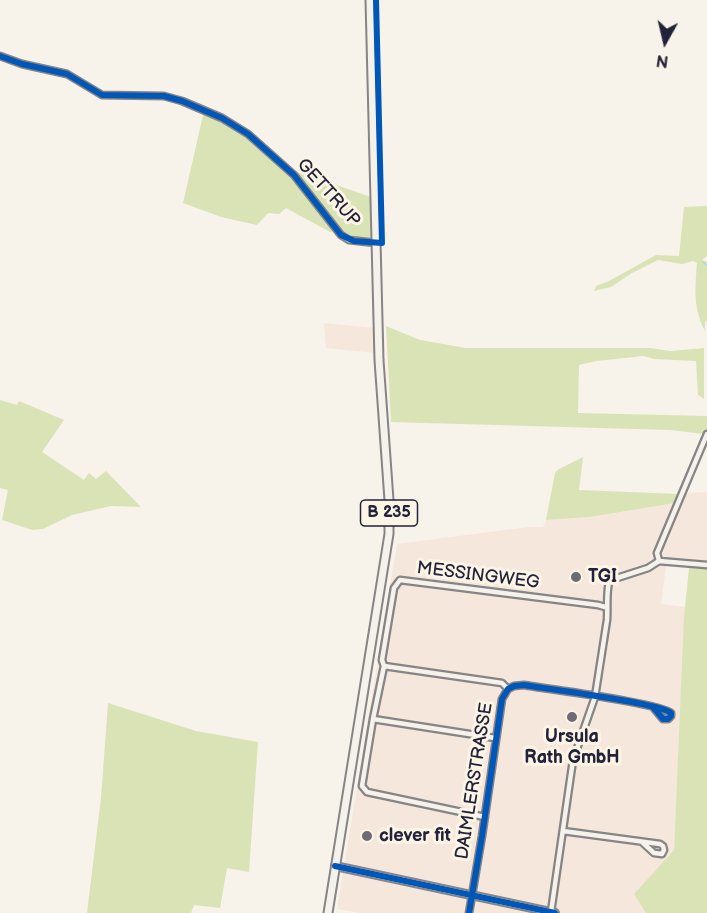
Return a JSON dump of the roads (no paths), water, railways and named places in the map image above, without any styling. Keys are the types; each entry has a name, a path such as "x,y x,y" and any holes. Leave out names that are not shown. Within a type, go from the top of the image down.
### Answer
{"main road":[{"name":"B 235","path":"328,913 389,534 389,500 379,360 370,0"}],"street":[{"name":"GETTRUP","path":"0,56 22,64 67,74 102,95 164,96 222,118 248,134 294,175 341,236 354,241 376,243"},
{"path":"659,561 657,553 707,434"},
{"path":"335,866 553,913 573,760 596,697 607,620 605,607 608,584 611,580 648,568 659,561 707,565"},
{"name":"MESSINGWEG","path":"384,666 382,660 394,588 400,580 598,604 605,607"},
{"name":"DAIMLERSTRASSE","path":"485,817 364,791 373,719 384,666 502,683 508,689"},
{"name":"DAIMLERSTRASSE","path":"469,913 502,699 508,689 524,685 596,697"},
{"path":"596,697 654,707"},
{"name":"DAIMLERSTRASSE","path":"373,719 495,738"},
{"path":"563,831 642,842"}],"waterway":[{"path":"703,262 707,265"}],"place":[{"name":"TGI","path":"576,577"},
{"name":"Ursula Rath GmbH","path":"572,717"},
{"name":"clever fit","path":"367,836"}]}
